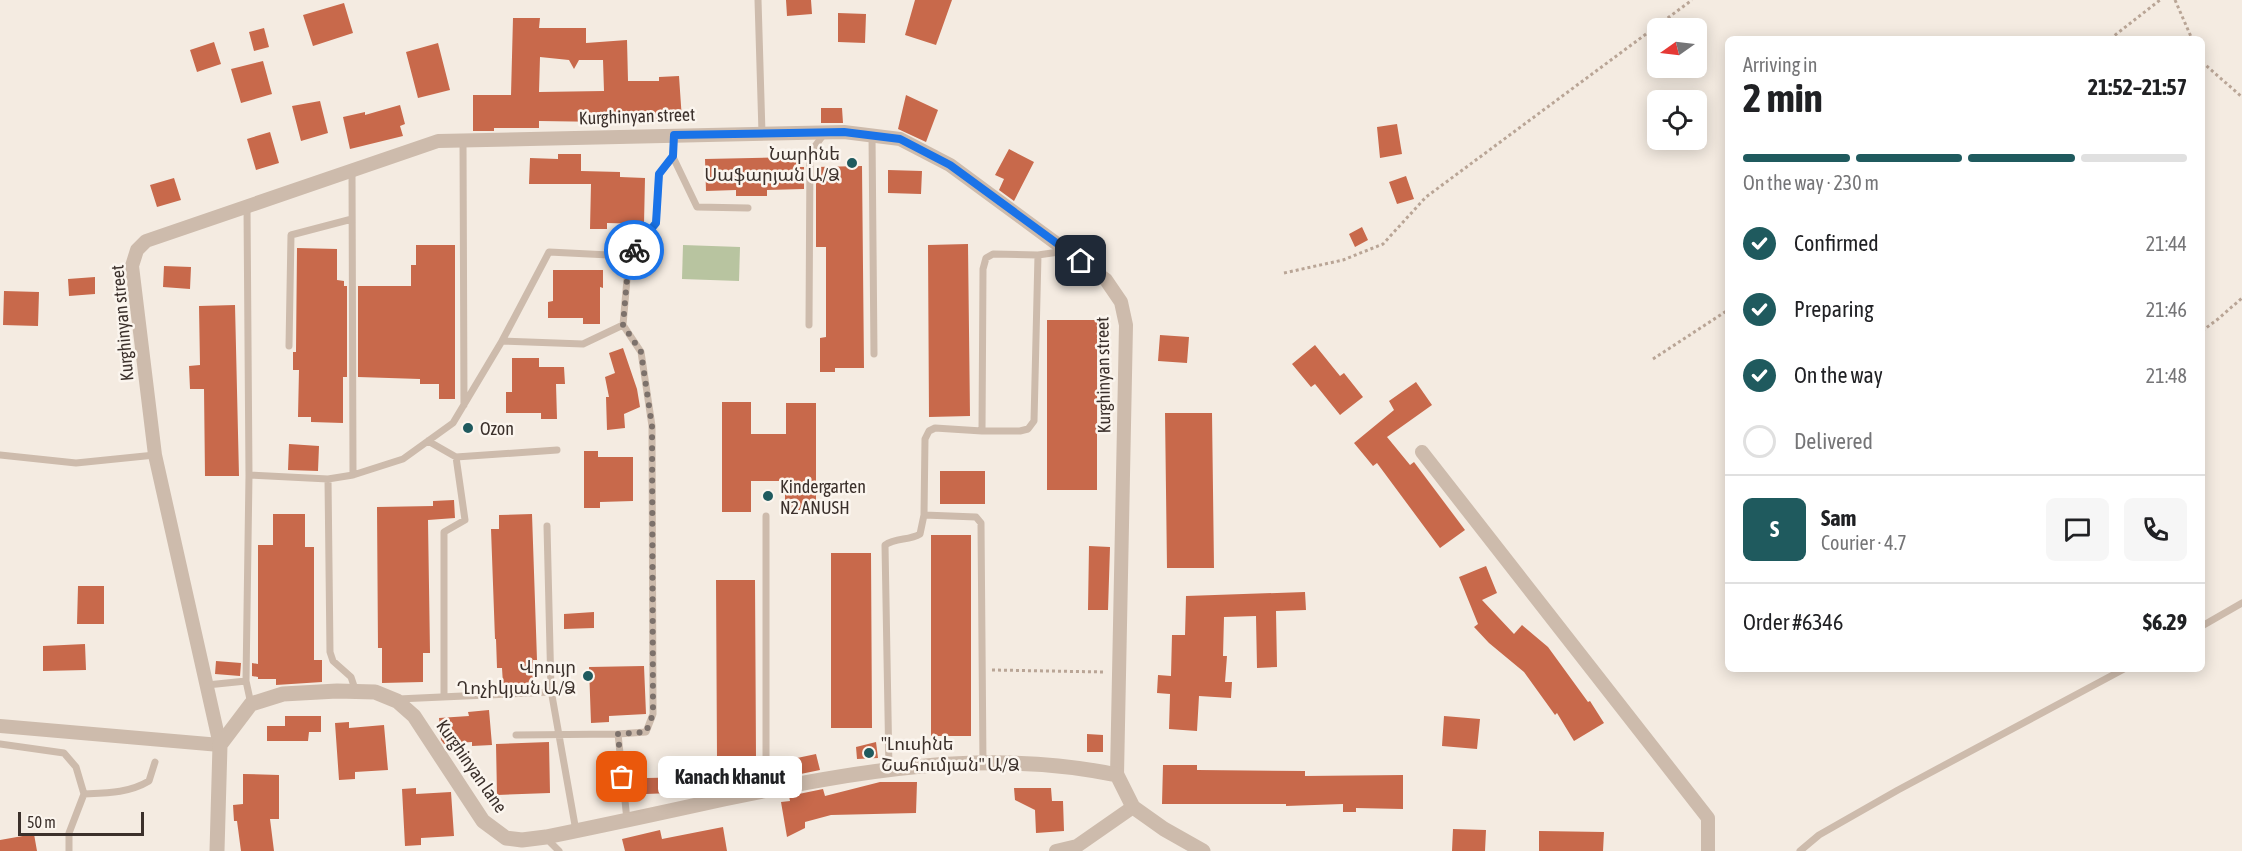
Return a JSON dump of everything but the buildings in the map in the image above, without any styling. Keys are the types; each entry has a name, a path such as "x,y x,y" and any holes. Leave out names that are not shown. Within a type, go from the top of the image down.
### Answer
{"street":[{"name":"Kurghinyan street","path":"217,851 220,745 155,456 132,266 136,250 146,241 438,141 825,132 900,139 950,165 1106,280 1121,302 1126,325 1117,775 1133,807 1164,829 1203,851"},
{"path":"1422,452 1708,818 1708,851"},
{"name":"Kurghinyan lane","path":"251,704 283,694 375,692 393,699 414,716 483,821 506,838 522,840 576,831 766,790 889,769 1044,763 1117,775"},
{"path":"0,726 220,745 251,704"},
{"path":"1056,851 1077,846 1133,807"}],"lane":[{"path":"758,0 762,133"},
{"path":"809,325 810,153 825,132"},
{"path":"674,135 673,156 697,207 748,208"},
{"path":"872,135 874,354"},
{"path":"463,141 464,407"},
{"path":"516,735 558,736 646,732 653,714 652,426 641,352 623,325 629,256 656,223 659,174 673,156"},
{"path":"352,170 353,475"},
{"path":"247,207 249,475 246,681 251,704"},
{"path":"289,346 291,235 352,219"},
{"path":"982,431 983,269 986,258 993,254 1038,255 1069,251"},
{"path":"249,475 328,479 353,475 404,459 453,423 502,341 549,252 629,256"},
{"path":"889,769 885,545 892,540 914,538 920,534 924,515 925,439 929,431 934,428 1020,431 1028,429 1034,421 1038,255"},
{"path":"502,341 583,344 623,325"},
{"path":"428,441 456,457 557,450"},
{"path":"0,454 76,463 155,456"},
{"path":"444,697 444,532 465,520 456,457"},
{"path":"328,479 330,652 333,661 351,677 356,692"},
{"path":"924,515 976,517 981,523 983,764"},
{"path":"766,516 766,790"},
{"path":"547,526 551,692 576,831"},
{"path":"2205,624 2242,603"},
{"path":"1800,851 1819,835 1898,790 2118,672"},
{"path":"207,685 246,681"},
{"path":"393,699 551,692"},
{"path":"618,734 627,820"},
{"path":"0,744 64,753 76,767 84,794 69,833 69,851"},
{"path":"84,794 112,793 138,788 149,781 155,762"},
{"path":"546,837 559,851"}],"path":[{"path":"1284,273 1343,260 1383,244 1426,197 1692,0"},
{"path":"2114,36 2160,0"},
{"path":"2175,0 2191,36"},
{"path":"2205,66 2242,97"},
{"path":"2205,329 2242,298"},
{"path":"1653,359 1725,312"},
{"path":"982,670 1119,672"}],"green space":[{"path":"683,245 740,247 739,281 682,279"}],"way so far":[{"path":"622,777 618,734 646,732 653,714 652,426 641,352 623,325 629,256 634,250"}],"place":[{"name":"Նարինե Սաֆարյան Ա/Ձ","path":"852,163"},
{"name":"Ozon","path":"468,428"},
{"name":"Kindergarten N2 ANUSH","path":"768,496"},
{"name":"Վրույր Ղոչիկյան Ա/Ձ","path":"588,676"},
{"name":"\"Լուսինե Շահումյան\" Ա/Ձ","path":"869,753"},
{"name":"Kanach khanut","path":"622,777"}],"route":[{"path":"634,250 656,223 659,174 673,156 674,135 844,132 900,139 950,165 1081,261"}]}
